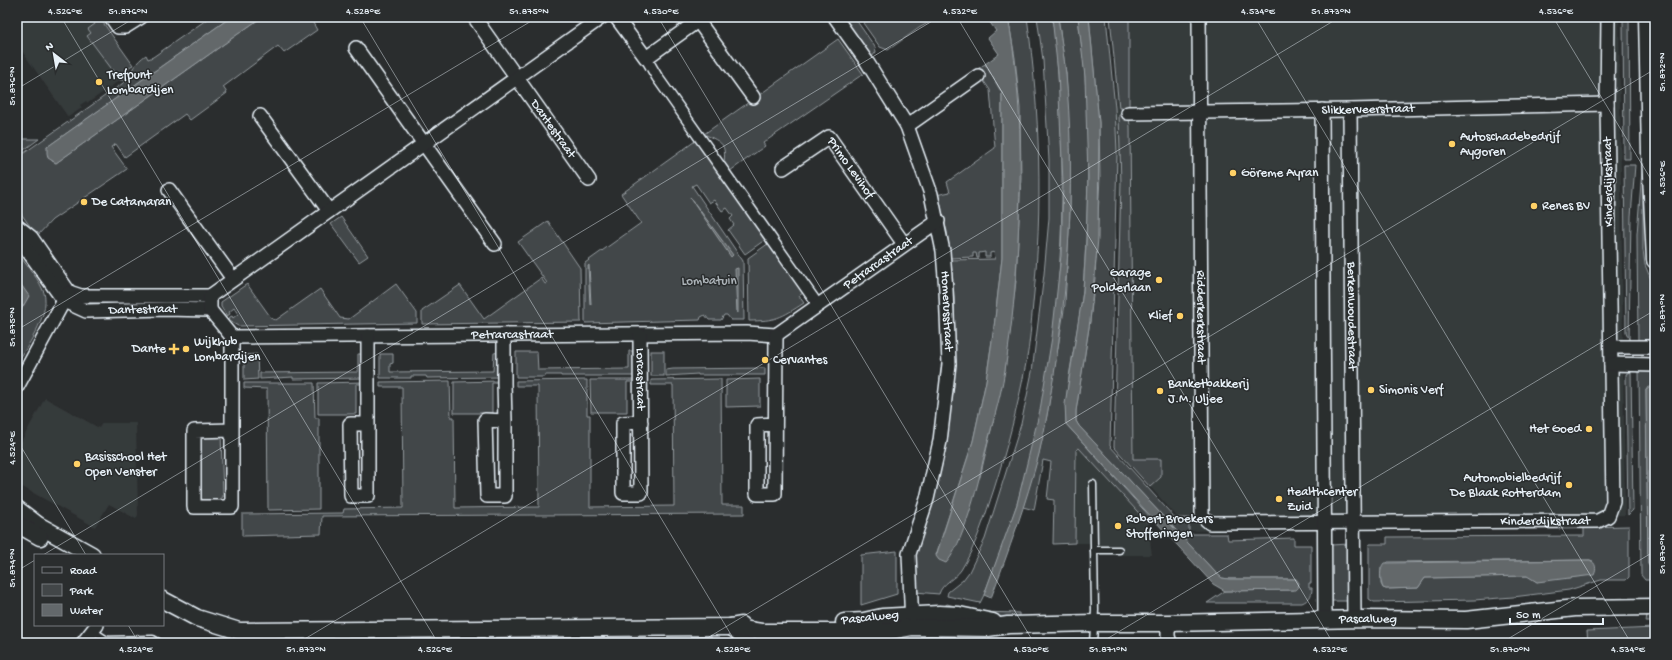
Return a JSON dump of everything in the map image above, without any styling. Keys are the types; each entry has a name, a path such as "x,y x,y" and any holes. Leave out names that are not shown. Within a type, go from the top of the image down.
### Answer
{"street":[{"path":"111,17 118,27 125,27 141,17"},
{"name":"Dantestraat","path":"474,17 589,180"},
{"path":"232,430 194,431 194,506 232,506 232,430 232,338 210,310 210,296 602,17"},
{"path":"616,17 818,305"},
{"name":"Homerusstraat","path":"835,17 867,62 907,126 931,194 938,221 943,251 949,364 940,441 927,499 909,554 912,621"},
{"name":"Ridderkerkstraat","path":"1199,17 1202,516 1210,523 1326,522"},
{"name":"Kinderdijkstraat","path":"1353,522 1598,521 1608,516 1613,502 1612,347 1607,104 1608,17"},
{"path":"1647,17 1655,260"},
{"path":"646,58 701,19 753,97"},
{"path":"356,48 495,244"},
{"path":"907,126 978,76"},
{"name":"Slikkerveerstraat","path":"1128,113 1607,104"},
{"name":"Berkenwoudestraat","path":"1322,110 1326,619"},
{"name":"Berkenwoudestraat","path":"1350,110 1354,619"},
{"path":"260,116 329,211"},
{"name":"Primo Levihof","path":"783,168 829,137 904,244"},
{"path":"169,190 233,279"},
{"name":"Petrarcastraat","path":"232,338 747,333 776,335 938,221"},
{"path":"17,226 31,237 66,296"},
{"path":"17,232 25,247 66,296"},
{"path":"17,386 66,296"},
{"name":"Dantestraat","path":"66,296 210,296"},
{"name":"Dantestraat","path":"66,296 86,311 166,309 210,310"},
{"name":"Lorcastraat","path":"640,335 641,422 641,493 624,493 623,423 641,422"},
{"path":"775,424 758,425 757,494 775,494 776,335"},
{"path":"368,336 368,424 368,496 351,496 350,424 368,424"},
{"path":"504,336 505,421 505,496 487,496 485,420 505,421"},
{"path":"1612,347 1655,348"},
{"path":"1611,364 1655,365"},
{"path":"17,509 38,525 90,554"},
{"path":"1326,522 1353,522"},
{"path":"17,524 72,554"},
{"name":"Pascalweg","path":"164,601 196,618 239,631 730,627 761,632 884,632 912,621 988,628 1008,625 1326,619 1466,620 1574,608 1655,607"},
{"path":"1168,623 1168,636 1170,643"},
{"path":"730,627 748,643"},
{"path":"83,643 95,628"}],"lane":[{"path":"1093,484 1093,643"},
{"path":"1094,550 1119,550"},
{"path":"95,628 107,642 153,639 160,643"}],"shaded area":[{"path":"17,17 91,17 96,23 91,33 87,36 120,80 88,103 86,101 80,105 82,108 68,117 17,44"},
{"path":"1113,17 1619,17 1625,515 1190,531 1125,459"},
{"name":"Basisschool Het Open Venster","path":"45,398 99,428 102,423 136,423 138,515 136,519 109,504 95,527 17,484 17,465 19,462 17,461 17,449"},
{"path":"1079,447 1148,523 1152,555 1089,555 1089,543 1075,543 1076,450"}],"green space":[{"path":"99,17 133,65 129,67 124,80 120,80 87,36 91,33 88,29 95,24 94,21"},
{"path":"202,17 231,17 47,147 52,161 56,163 262,17 321,17 313,23 317,30 284,53 278,46 223,87 227,93 190,120 185,114 125,157 116,144 111,147 127,169 52,220 37,236 17,208 17,158 126,81 139,60 146,55 148,59 153,57 206,20"},
{"path":"846,17 854,17 875,47 876,52 871,58 843,20"},
{"path":"872,17 933,17 928,23 888,50 880,47 863,23"},
{"path":"1008,17 1027,17 1035,88 1039,160 1038,232 1027,356 1016,411 994,489 976,541 961,570 943,587 939,594 915,592 914,558 947,435 950,411 955,339 951,260 995,259 994,252 990,253 990,257 985,257 985,252 979,253 979,258 977,258 976,253 973,253 973,257 950,258 947,231 936,195 950,192 947,182 995,148 990,90 976,70 985,64 1002,93 1002,258 986,381 973,441 936,555 980,477 1005,370 1016,281 1021,178 1020,108 1015,58"},
{"path":"1037,17 1052,17 1059,83 1062,223 1055,317 1041,410 1027,469 1009,527 980,603 947,596 948,592 963,580 969,572 985,539 1021,424 1032,372 1049,218 1049,160 1043,60"},
{"path":"1058,17 1078,17 1084,70 1088,130 1087,210 1083,289 1069,374 1066,424 1152,519 1148,523 1079,448 1076,450 1075,543 1053,544 1054,500 1047,499 1051,462 1043,460 1034,510 1023,507 1039,453 1047,415 1065,304 1070,212 1070,151 1066,73"},
{"path":"1089,17 1106,17 1115,108 1117,152 1110,446 1175,518 1189,518 1189,534 1227,534 1228,540 1294,538 1294,545 1311,545 1311,583 1309,583 1309,588 1312,588 1312,591 1307,601 1302,603 1207,603 1225,591 1294,590 1296,579 1222,578 1079,426 1076,421 1076,411 1095,278 1100,177 1099,123"},
{"path":"1110,17 1129,17 1129,108 1119,108"},
{"path":"1623,17 1629,17 1630,159 1624,159"},
{"path":"838,39 863,74 763,143 765,146 730,171 724,164 724,148 722,144 704,134"},
{"path":"1119,115 1127,115 1129,117 1130,127 1133,459 1161,459 1161,477 1150,487 1114,447 1121,183"},
{"path":"17,139 39,139 17,155"},
{"name":"Lombatuin","path":"698,139 766,239 745,254 728,230 734,225 730,219 733,216 727,208 722,211 714,200 709,203 696,184 692,186 743,261 744,320 731,320 727,315 724,315 721,320 709,320 705,315 701,317 700,320 585,323 585,263 641,223 621,194"},
{"path":"1643,157 1643,250 1645,265 1655,289 1655,339 1638,343 1637,234"},
{"path":"1624,165 1635,165 1631,216 1629,339 1626,332"},
{"path":"341,217 368,256 359,262 331,224"},
{"path":"548,221 580,268 581,322 422,324 422,311 460,285 484,319 541,278 545,284 547,283 518,242"},
{"path":"769,243 804,292 799,296 804,303 778,318 749,321 748,258"},
{"path":"17,252 42,288 45,297 45,306 38,327 17,364"},
{"path":"247,284 272,319 276,320 320,289 340,318 349,319 396,284 417,313 417,323 238,326 231,322 228,318 232,316 233,318 238,314 234,308 227,316 221,307 221,302"},
{"path":"629,351 636,351 636,376 545,375 545,377 516,377 516,352 537,352 538,370 629,369"},
{"path":"651,351 664,351 664,376 651,376"},
{"path":"500,352 500,377 427,378 426,376 411,376 411,378 380,378 380,354 393,354 393,363 390,364 390,372 493,371 494,353"},
{"path":"257,354 258,379 244,380 244,355"},
{"path":"358,354 365,354 365,378 293,379 293,377 260,379 260,373 358,372"},
{"path":"765,368 765,375 698,374 666,376 666,370 673,369"},
{"path":"1639,368 1655,371 1655,389 1648,387 1646,390 1648,564 1650,567 1655,567 1655,580 1645,580 1641,575"},
{"path":"1631,371 1633,510 1628,515 1626,374"},
{"path":"721,379 722,505 744,505 744,514 322,516 321,534 242,536 242,514 343,513 344,509 403,508 402,387 380,387 380,382 450,381 451,417 454,417 455,508 539,507 538,386 516,386 516,381 587,380 587,415 590,415 590,507 674,506 673,385 651,385 651,380"},
{"path":"760,379 760,406 726,407 726,380"},
{"path":"590,380 636,380 636,382 627,382 627,412 591,412"},
{"path":"500,381 501,383 492,383 492,413 454,413 454,382"},
{"path":"365,382 365,384 356,384 356,414 318,414 318,383"},
{"path":"244,383 314,383 315,418 319,418 319,509 268,510 267,389 244,388"},
{"path":"221,434 223,497 211,502 201,499 199,496 199,438 201,435"},
{"path":"1629,526 1629,577 1626,580 1601,580 1569,590 1474,600 1374,602 1369,599 1369,546 1370,544 1387,544 1387,537 1584,536 1584,527","holes":["1593,561 1537,582 1528,576 1425,578 1418,588 1386,589 1383,588 1381,584 1381,568 1388,562"]},
{"path":"1349,544 1349,601 1332,601 1331,545"},
{"path":"897,551 897,594 861,605 861,555"},
{"path":"947,604 978,612 1019,613 1019,619 997,618 943,607"},
{"path":"1647,614 1655,614 1655,622 1646,622"},
{"path":"1655,628 1655,643 1588,643 1587,631"}],"water":[{"path":"231,17 262,17 56,163 48,158 47,147"},
{"path":"986,17 1008,17 1013,46 1020,128 1020,184 1016,273 1012,322 998,405 969,515 958,543 946,563 939,560 936,556 973,441 986,381 1002,258 1002,93 985,64 999,54 988,38 996,31"},
{"path":"1052,17 1058,17 1066,74 1069,111 1070,221 1064,295 1055,368 1039,454 1017,526 991,598 984,595 1017,504 1040,410 1052,337 1061,255 1063,183 1058,73"},
{"path":"1078,17 1089,17 1099,123 1098,239 1090,321 1076,411 1076,421 1079,426 1222,578 1296,579 1299,583 1298,588 1295,590 1225,591 1213,584 1066,424 1065,404 1083,292 1088,177 1085,77"},
{"path":"690,197 733,255 731,257"},
{"path":"589,265 591,304 590,305 588,266"},
{"path":"738,268 738,313 737,313 735,269"},
{"path":"17,279 29,296 17,317"},
{"path":"1652,386 1655,389 1655,567 1650,567 1648,564 1646,390"},
{"path":"1590,560 1595,566 1594,575 1537,582 1527,576 1425,578 1418,588 1386,589 1383,588 1381,582 1381,568 1384,563"}],"place":[{"name":"Trefpunt Lombardijen","path":"99,82"},
{"name":"Autoschadebedrijf Aygoren","path":"1452,144"},
{"name":"Göreme Ayran","path":"1233,173"},
{"name":"De Catamaran","path":"84,202"},
{"name":"Renes BV","path":"1534,206"},
{"name":"Garage Polderlaan","path":"1159,280"},
{"name":"Klief","path":"1180,316"},
{"name":"Dante","path":"174,349"},
{"name":"Wijkhub Lombardijen","path":"186,349"},
{"name":"Cervantes","path":"765,360"},
{"name":"Simonis Verf","path":"1371,390"},
{"name":"Banketbakkerij J.M. Uljee","path":"1160,391"},
{"name":"Het Goed","path":"1589,429"},
{"name":"Basisschool Het Open Venster","path":"77,464"},
{"name":"Automobielbedrijf De Blaak Rotterdam","path":"1569,485"},
{"name":"Healthcenter Zuid","path":"1279,499"},
{"name":"Robert Broekers Stofferingen","path":"1118,526"}]}
